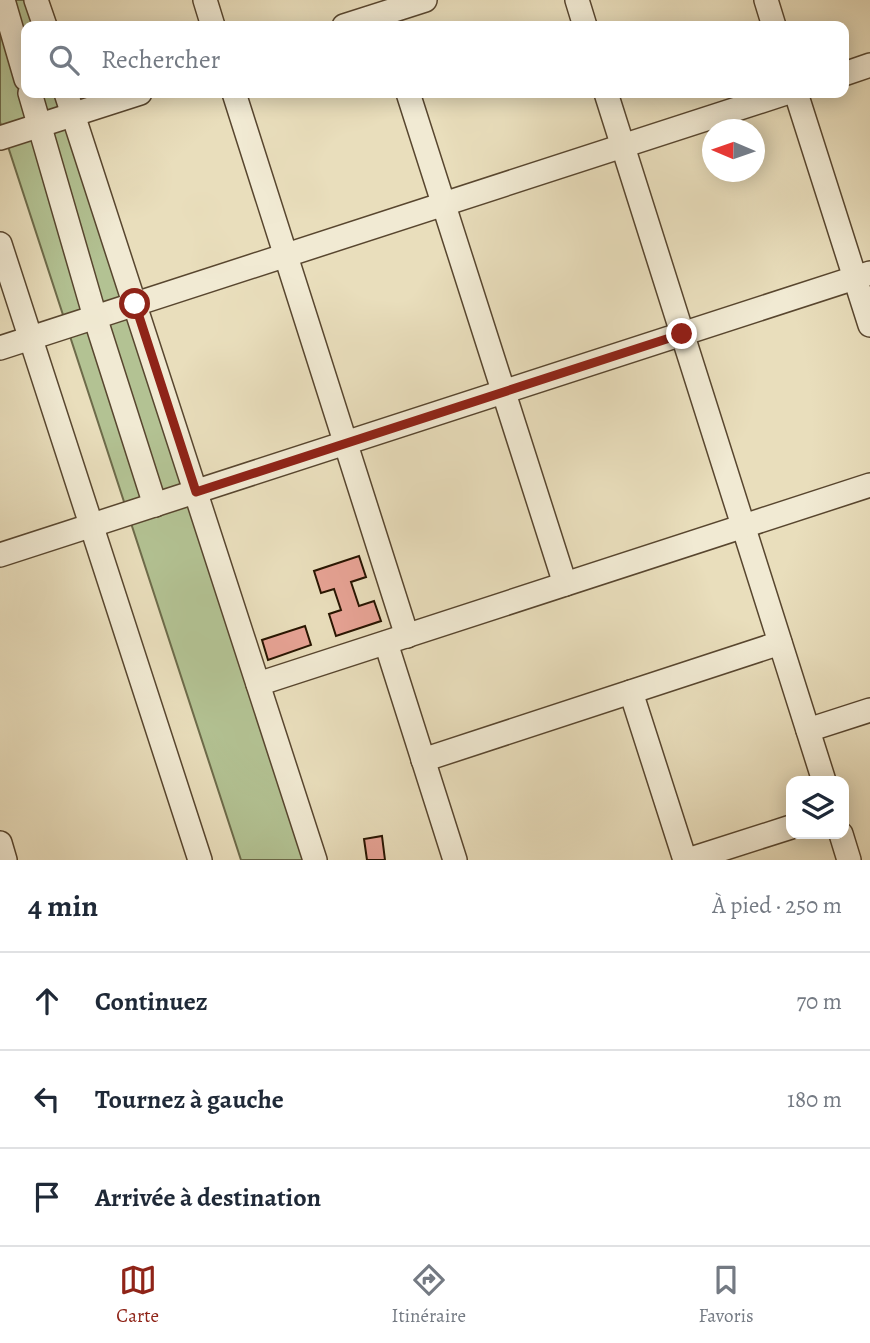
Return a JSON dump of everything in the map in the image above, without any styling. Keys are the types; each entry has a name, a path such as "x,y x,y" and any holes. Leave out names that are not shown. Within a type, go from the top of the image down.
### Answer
{"street":[{"path":"3,0 21,62"},
{"path":"36,0 43,21"},
{"path":"205,0 211,21"},
{"path":"359,21 425,0"},
{"path":"577,0 583,21"},
{"path":"766,0 772,21"},
{"path":"849,72 870,65"},
{"path":"32,98 95,317 155,505"},
{"path":"0,138 40,125 70,104 108,98"},
{"path":"236,98 346,443 448,858"},
{"path":"410,98 565,584"},
{"path":"608,98 822,776"},
{"path":"0,348 771,98"},
{"path":"798,98 862,276 870,325"},
{"path":"70,104 315,860"},
{"path":"0,244 200,860"},
{"path":"0,555 862,276"},
{"path":"258,684 870,485"},
{"path":"423,760 780,643"},
{"path":"631,692 687,860 786,829"},
{"path":"808,730 870,710"},
{"path":"843,839 849,860"},
{"path":"0,844 5,860"}],"green space":[{"path":"0,0 30,0 36,21 21,21 21,98 62,98 312,860 241,860 0,122"}],"building":[{"path":"359,556 366,577 351,582 359,606 374,601 381,621 336,636 329,614 341,610 334,589 321,593 314,571"},
{"path":"305,626 311,645 268,660 262,640"},
{"path":"382,836 385,860 367,860 364,839"}],"route":[{"path":"135,304 196,492 682,334"}]}
